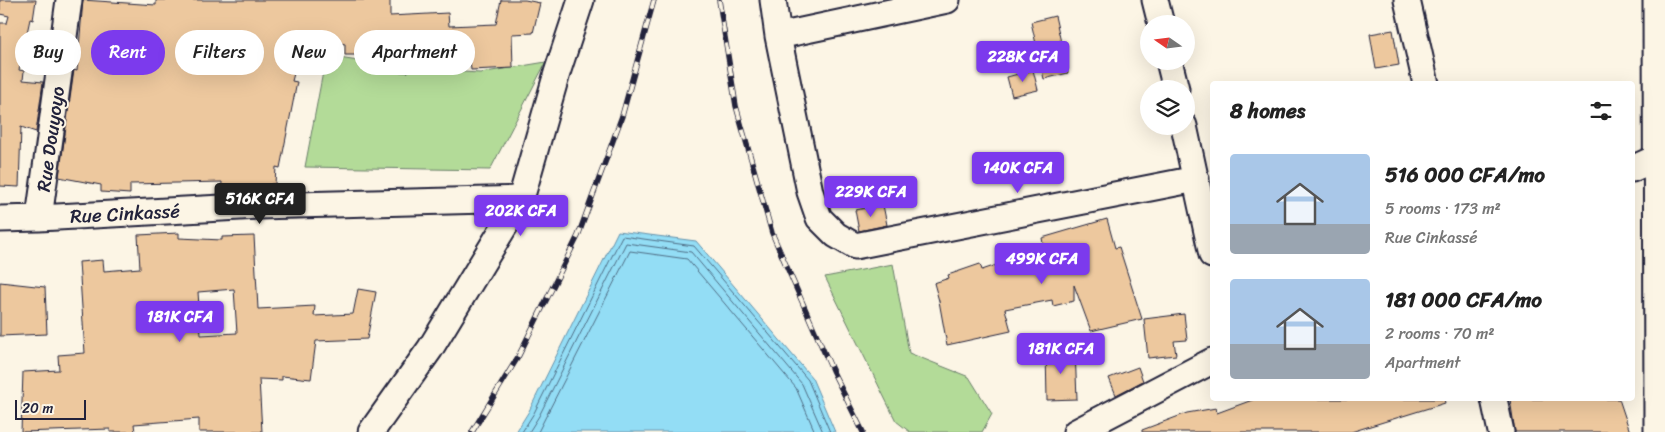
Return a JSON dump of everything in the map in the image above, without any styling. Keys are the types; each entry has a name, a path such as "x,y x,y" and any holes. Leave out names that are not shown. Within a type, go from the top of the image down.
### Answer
{"street":[{"name":"Rue Douyoyo","path":"39,218 69,0"},
{"path":"372,432 430,349 521,199 557,73 582,0"},
{"path":"773,0 778,36 810,192 818,218 836,235 855,246 1196,179"},
{"path":"778,36 947,0"},
{"path":"1156,0 1159,15"},
{"path":"1407,0 1425,81"},
{"path":"1656,0 1660,156 1657,432"},
{"path":"1186,135 1210,246"},
{"path":"1635,168 1660,156"},
{"name":"Rue Cinkassé","path":"0,218 39,218 258,206 521,199"},
{"path":"1076,432 1210,362"},
{"path":"1494,401 1501,432"}],"green space":[{"path":"344,59 354,60 354,75 475,75 475,73 546,62 490,170 305,167 322,75 344,75"},
{"path":"893,264 909,353 969,377 992,414 982,432 910,432 896,421 825,277"}],"water":[{"path":"618,231 696,241 812,378 835,432 516,432 529,411"}],"building":[{"path":"0,0 36,0 33,20 30,19 28,30 15,30 15,75 24,75 23,80 43,82 36,132 21,127 19,187 0,186 0,23 7,23 9,16 0,14"},
{"path":"83,0 156,5 156,0 390,0 390,16 448,13 449,26 496,24 501,0 525,0 540,3 533,33 512,34 513,68 475,70 475,30 354,30 354,55 345,55 344,30 274,30 274,75 294,75 292,81 297,82 280,168 276,167 275,184 271,184 271,191 221,194 222,182 130,184 130,194 101,192 101,185 59,177 73,75 81,75 80,30"},
{"path":"1055,16 1068,73 1044,79 1031,22"},
{"path":"1393,30 1399,65 1376,69 1370,34"},
{"path":"1033,70 1038,90 1012,96 1007,77"},
{"path":"883,205 887,225 859,231 855,210"},
{"path":"1107,219 1115,248 1119,247 1142,319 1091,331 1074,285 1074,301 1053,306 1052,300 1005,309 1011,331 947,345 934,283 949,278 948,275 980,264 982,270 1044,249 1042,238"},
{"path":"179,233 179,238 222,240 222,237 254,236 258,309 315,306 314,316 353,314 358,289 376,292 367,339 316,341 311,379 282,376 282,380 259,379 262,432 199,432 199,419 134,424 135,432 110,432 110,429 21,432 23,372 59,370 58,355 85,353 79,262 103,260 104,271 140,268 138,235","holes":["234,289 237,333 201,335 198,292"]},
{"path":"0,282 45,287 47,334 0,336"},
{"path":"1184,314 1187,340 1174,341 1176,355 1148,358 1144,319"},
{"path":"1075,350 1077,399 1047,400 1046,351"},
{"path":"1138,367 1143,381 1116,395 1109,378"},
{"path":"1250,401 1444,401 1445,403 1351,432 1142,432 1142,430 1187,413 1216,408 1217,413"},
{"path":"1510,401 1620,401 1630,432 1515,432"}],"railway":[{"path":"472,432 518,357 578,236 622,116 654,0"},
{"path":"719,0 736,106 772,233 832,370 863,432"}]}
